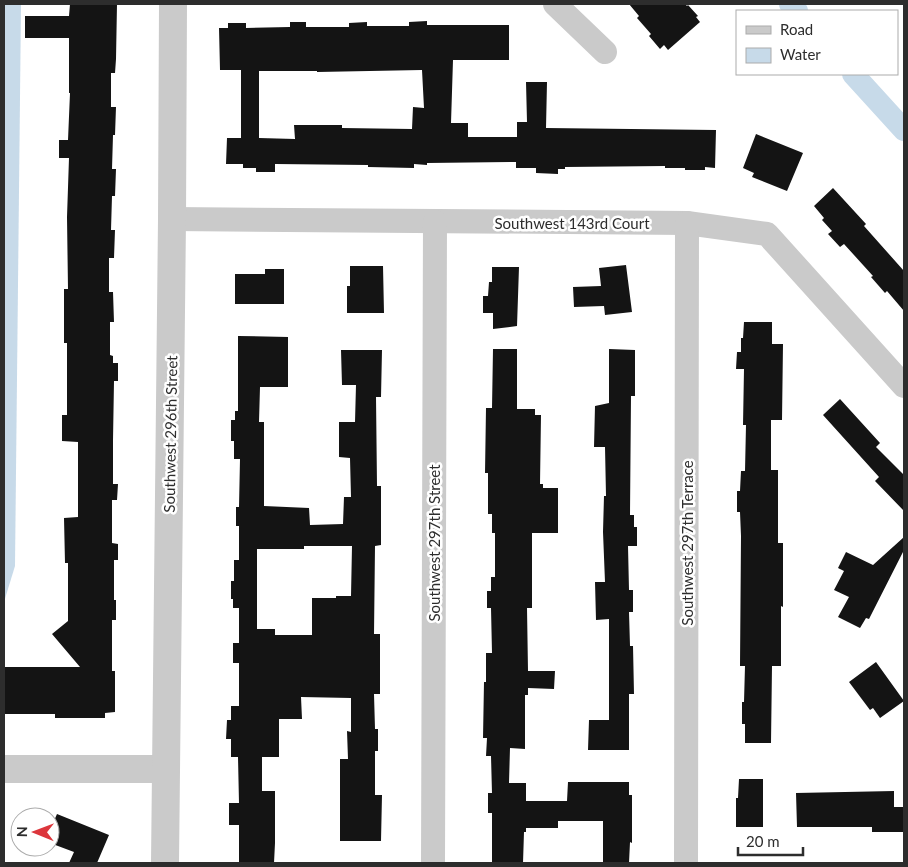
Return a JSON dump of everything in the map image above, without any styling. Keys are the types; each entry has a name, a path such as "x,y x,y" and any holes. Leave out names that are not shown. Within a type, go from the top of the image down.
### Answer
{"street":[{"name":"Southwest 296th Street","path":"164,863 173,4"},
{"path":"555,4 604,52"},
{"name":"Southwest 143rd Court","path":"172,219 687,223 767,234 904,386"},
{"name":"Southwest 297th Street","path":"433,863 435,222"},
{"name":"Southwest 297th Terrace","path":"686,863 687,223"},
{"path":"4,769 166,769"}],"water":[{"path":"4,4 21,4 15,566 4,602"}],"building":[{"path":"70,4 117,4 115,73 111,73 111,107 116,107 112,169 116,169 115,196 112,196 111,230 115,230 114,258 109,258 109,292 113,292 114,322 110,322 110,355 113,356 113,363 118,363 118,381 114,381 113,484 118,484 117,500 112,500 112,543 118,544 118,560 114,560 116,620 112,620 112,671 115,671 115,712 105,713 105,718 55,718 55,714 4,714 4,667 80,667 52,634 68,621 68,563 65,563 64,518 78,517 78,442 62,441 62,415 67,415 67,343 64,343 64,289 68,289 67,217 69,158 59,158 59,140 68,140 70,93 69,38 25,38 25,16 69,16"},
{"path":"629,4 685,4 698,16 696,17 700,22 668,50 664,45 660,49 649,36 651,34 637,18 639,16"},
{"path":"427,21 427,25 509,25 509,60 453,60 451,123 468,123 468,137 517,137 517,122 527,122 526,82 547,82 546,128 716,130 715,168 705,167 705,170 685,170 685,168 665,168 665,166 565,167 565,169 558,169 558,174 536,173 536,168 516,168 516,162 427,163 427,165 414,164 414,168 368,167 368,165 275,164 275,172 256,172 256,168 243,168 243,164 226,164 227,138 241,138 241,70 220,70 219,28 228,28 228,23 246,23 246,28 290,27 290,22 306,22 306,27 349,27 349,23 367,22 367,26 409,26 409,22","holes":["422,70 424,108 413,107 412,129 342,128 342,125 294,125 295,139 259,138 259,71"]},
{"path":"756,134 803,153 787,191 752,177 754,173 743,168"},
{"path":"833,188 866,224 864,226 904,271 904,311 887,291 885,293 871,277 873,276 844,244 840,247 828,234 832,231 822,220 824,218 814,206"},
{"path":"626,265 632,312 605,315 604,306 574,307 573,287 601,286 599,268"},
{"path":"350,266 383,266 384,313 347,313 347,286 350,286"},
{"path":"492,267 519,267 517,326 493,329 493,313 483,313 483,296 488,296 489,282 492,282"},
{"path":"265,269 284,269 284,304 235,304 235,274 265,274"},
{"path":"744,322 772,322 772,344 783,344 782,420 771,420 771,470 778,470 778,543 783,543 783,607 781,606 781,666 772,666 771,743 745,743 745,724 742,724 745,666 740,666 741,536 740,512 737,512 737,491 740,491 741,471 745,471 746,425 743,425 744,369 736,369 737,352 741,352"},
{"path":"238,336 288,337 288,387 260,387 259,422 264,422 264,506 309,508 310,525 343,524 344,497 351,497 350,458 339,457 339,422 355,422 356,385 342,385 341,350 382,350 381,397 376,397 377,486 381,486 381,545 375,546 374,634 380,634 380,694 374,694 375,729 378,729 378,751 375,751 375,795 382,795 381,841 340,841 340,759 348,759 347,731 351,732 351,698 301,697 302,719 279,719 279,757 262,757 262,791 275,791 274,863 239,863 239,825 229,825 229,803 239,803 238,757 231,757 231,739 226,739 227,720 231,720 231,706 239,706 239,663 233,663 233,643 239,643 239,608 233,608 233,599 231,599 231,581 234,581 234,560 239,560 239,526 236,526 236,507 239,507 240,459 234,459 234,441 231,441 231,420 235,420 235,411 238,411","holes":["304,546 352,546 351,596 312,598 312,635 275,635 275,629 257,629 257,549 304,549"]},
{"path":"493,349 517,349 517,409 535,409 535,415 541,415 540,484 543,484 543,488 558,488 558,533 532,533 532,608 527,608 528,671 555,671 554,689 528,688 528,695 525,695 525,749 510,748 509,783 526,783 526,801 567,801 568,782 629,782 629,795 632,795 632,843 630,842 629,863 603,863 603,821 558,821 558,828 526,828 526,832 524,832 523,863 492,863 492,813 488,813 488,793 492,793 491,756 486,756 487,738 483,738 486,653 492,653 491,608 487,608 487,591 491,591 491,577 495,577 495,533 492,533 492,514 488,514 488,473 485,473 486,408 492,408"},
{"path":"609,349 635,350 635,396 631,396 630,515 634,515 634,527 637,527 637,546 628,546 629,590 633,590 633,612 629,612 630,646 633,646 634,694 629,694 629,750 588,750 589,720 609,720 609,619 596,620 595,582 605,582 603,532 604,496 606,496 605,447 594,447 595,406 609,403"},
{"path":"840,399 880,443 876,447 904,475 904,511 875,481 879,477 823,415"},
{"path":"904,537 904,550 869,619 866,618 860,628 838,617 849,597 834,590 844,571 838,568 846,552 873,565"},
{"path":"876,662 904,701 880,718 873,708 870,710 849,682"},
{"path":"739,779 763,779 763,827 736,827 736,798 738,798"},
{"path":"894,791 894,807 904,807 904,832 872,832 872,827 797,827 796,793"},
{"path":"60,815 109,835 97,863 69,863 74,852 60,847"}],"waterway":[{"path":"790,4 796,10"},
{"path":"854,75 904,130"}]}
